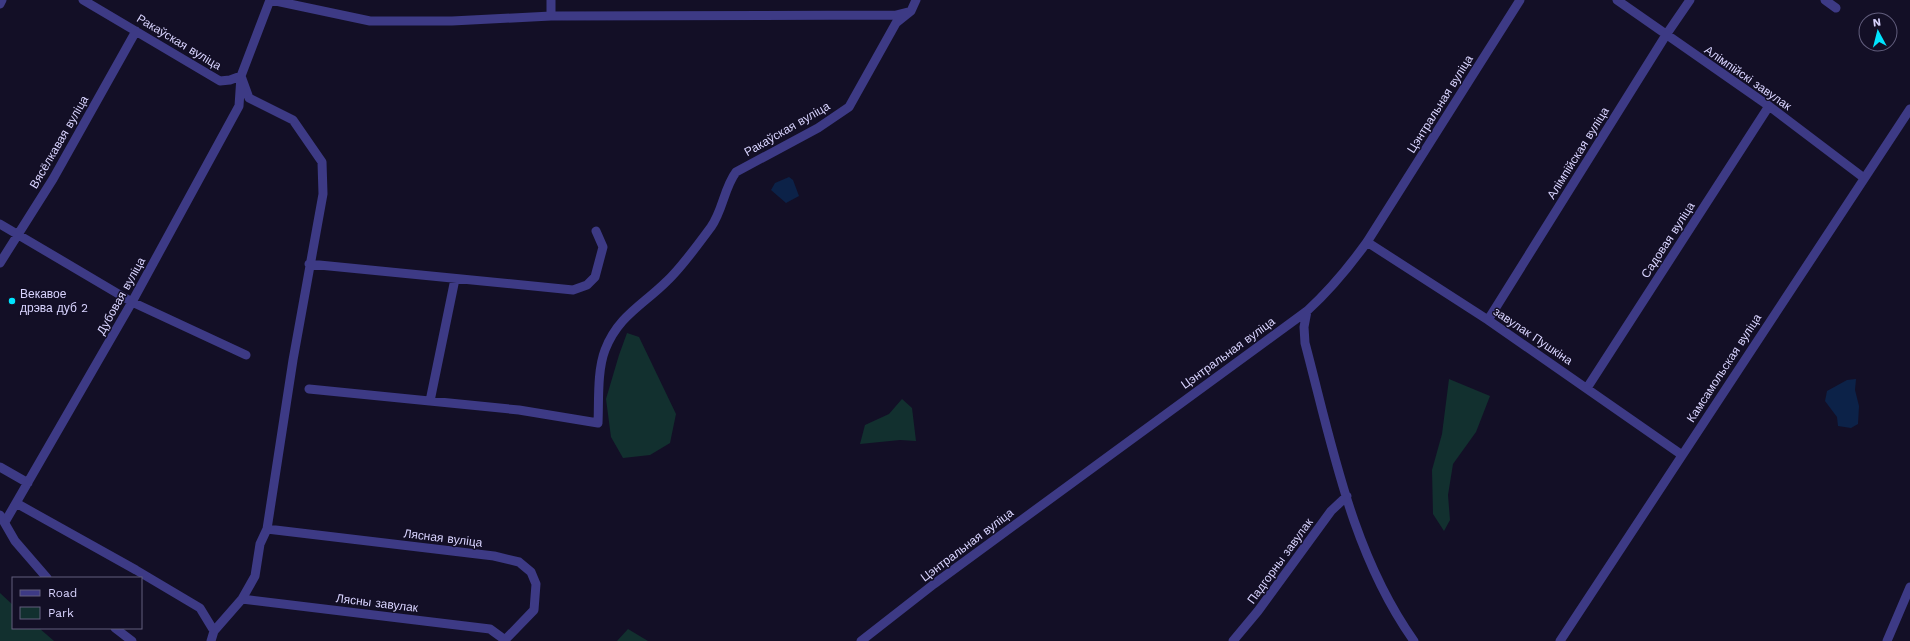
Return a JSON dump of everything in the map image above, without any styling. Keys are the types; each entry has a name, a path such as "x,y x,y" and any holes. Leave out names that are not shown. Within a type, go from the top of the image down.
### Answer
{"street":[{"path":"0,4 2,0"},
{"name":"Ракаўская вуліца","path":"83,0 220,80 230,80 241,76"},
{"path":"270,0 370,21 452,21 550,16 896,15 911,11 916,0"},
{"name":"Дубовая вуліца","path":"3,518 16,503 28,483 132,302 239,106 241,76 270,0"},
{"path":"550,16 551,0"},
{"name":"Цэнтральная вуліца","path":"861,641 934,584 1307,311 1335,284 1367,242 1519,0"},
{"name":"Алімпійскі завулак","path":"1617,0 1768,106 1864,178"},
{"name":"Алімпійская вуліца","path":"1488,320 1666,35 1690,0"},
{"path":"1825,0 1836,8"},
{"name":"Ракаўская вуліца","path":"430,401 519,410 598,423 602,366 605,351 615,331 624,319 668,281 712,226 720,211 730,180 736,172 818,128 849,107 896,23 911,11"},
{"name":"Вясёлкавая вуліца","path":"0,263 53,179 136,31"},
{"path":"211,641 214,632 242,599 254,576 260,544 267,529 309,264 323,194 322,162 293,120 249,98 241,76"},
{"name":"Садовая вуліца","path":"1587,388 1768,106"},
{"name":"Камсамольская вуліца","path":"1560,641 1910,109"},
{"path":"0,224 132,302 246,355"},
{"path":"309,264 573,290 587,285 596,277 603,247 596,231"},
{"name":"завулак Пушкіна","path":"1367,242 1488,320 1682,455"},
{"path":"309,388 430,401 456,279"},
{"path":"1307,311 1304,327 1305,343 1347,496 1374,573 1396,615 1414,641"},
{"path":"0,467 28,483"},
{"name":"Падгорны завулак","path":"1233,641 1258,611 1331,511 1347,496"},
{"path":"16,503 136,570 200,608 214,632"},
{"path":"3,518 14,541 46,577"},
{"name":"Лясная вуліца","path":"267,529 494,556 519,562 531,572 536,584 534,610 504,641"},
{"path":"1887,641 1910,587"},
{"name":"Лясны завулак","path":"242,599 490,629 504,641"},
{"path":"117,629 132,641"}],"green space":[{"path":"627,333 639,337 676,414 670,443 650,455 623,458 611,437 606,399"},
{"path":"1449,379 1490,396 1476,432 1453,464 1448,495 1450,520 1444,531 1433,514 1432,470 1442,434"},
{"path":"902,399 912,408 916,441 900,440 860,444 865,425 889,414"},
{"path":"0,593 12,604 12,629 40,629 54,641 0,641"},
{"path":"628,629 648,641 617,641"}],"water":[{"path":"789,177 793,180 799,196 786,203 771,190 775,183"},
{"path":"1856,379 1855,390 1859,406 1858,424 1851,428 1838,426 1837,417 1825,401 1827,391 1847,380"}],"place":[{"name":"Векавое дрэва дуб 2","path":"12,301"}]}
